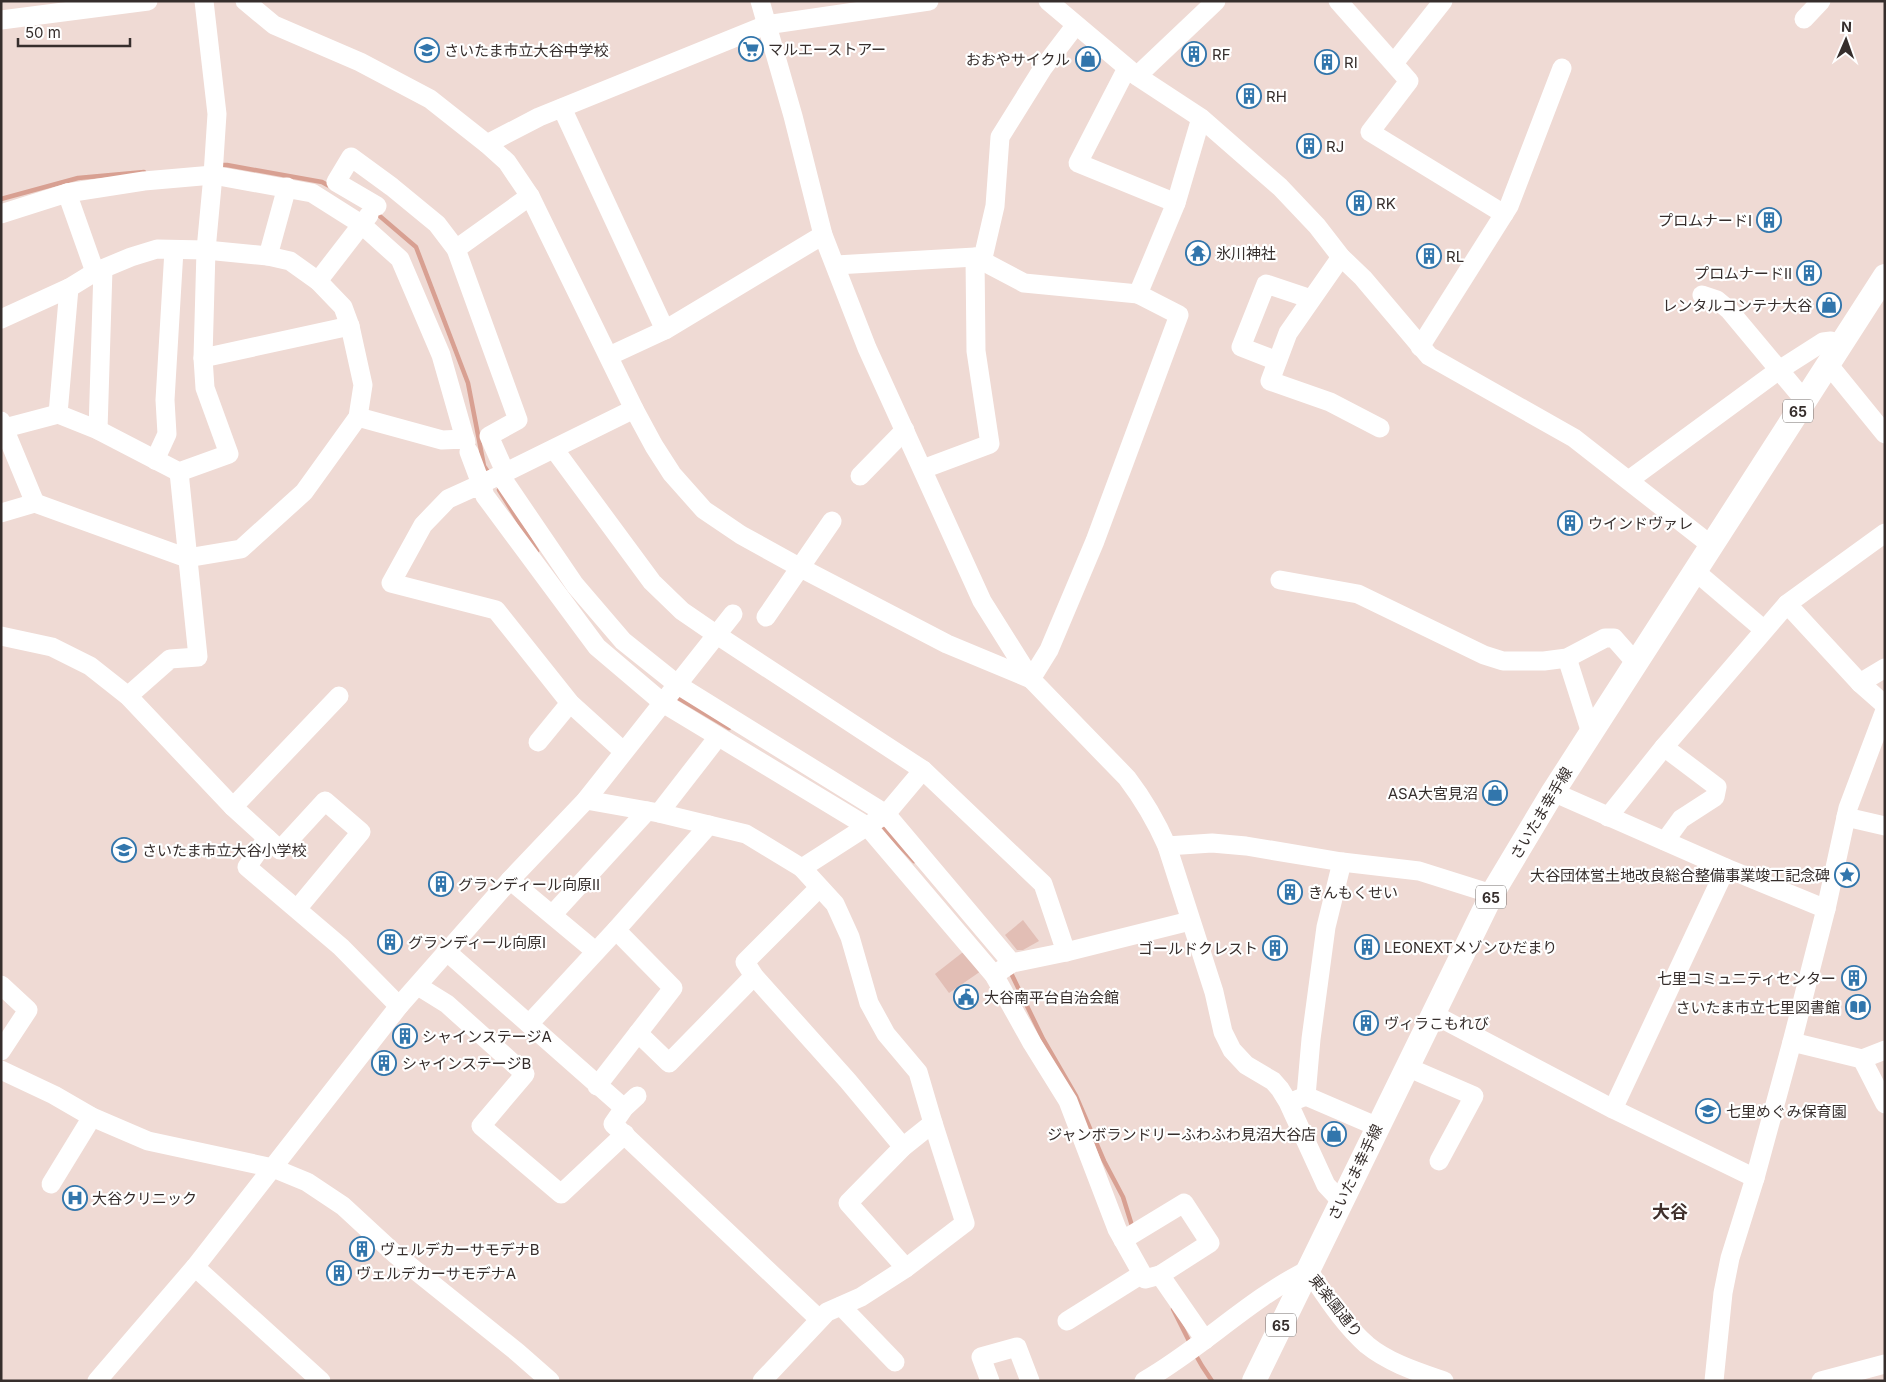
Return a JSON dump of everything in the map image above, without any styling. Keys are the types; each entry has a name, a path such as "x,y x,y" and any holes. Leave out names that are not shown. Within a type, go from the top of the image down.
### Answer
{"main road":[{"name":"さいたま幸手線","path":"1254,1381 1492,894 1553,792 1885,276"}],"street":[{"path":"1,20 34,8 148,1"},
{"path":"35,503 3,424 58,414 98,430 180,472 230,454 205,388 203,358 206,250 217,114 204,1"},
{"path":"245,1 274,24 360,62 430,99 507,162 530,196 654,446 672,474 704,510 741,535 799,567 947,644 1031,680"},
{"path":"760,1 794,116 823,235 867,348 982,601 1031,680 1126,778 1157,823 1167,846 1214,992 1223,1032 1232,1050 1246,1065 1273,1081 1297,1099 1378,1127"},
{"path":"487,144 562,108 766,25 929,1"},
{"path":"1048,1 1075,26 1132,72 1201,118 1280,186 1317,226 1341,257 1364,278 1428,356 1574,438 1712,546"},
{"path":"1176,203 1078,163 1132,72 1216,1"},
{"path":"1338,1 1409,81 1370,132 1504,214"},
{"path":"1394,63 1443,1"},
{"path":"1804,19 1821,1"},
{"path":"923,469 990,444 976,352 978,260 995,206 1000,137 1043,68 1075,26"},
{"path":"1420,347 1509,206 1562,68"},
{"path":"562,108 665,330"},
{"path":"1138,294 1176,203 1201,118"},
{"path":"494,478 467,444 441,355 400,259 371,212 336,182 351,157 392,187 437,224 456,249 518,420 489,436 494,478 485,496 597,647 877,821 1005,968 1032,1043 1068,1101 1117,1229 1151,1274 1197,1346"},
{"path":"1,214 67,193 144,181 214,167 312,193 371,212"},
{"path":"268,256 288,187"},
{"path":"318,281 392,187"},
{"path":"67,193 99,271 98,430"},
{"path":"456,249 530,196"},
{"path":"609,356 665,330 823,235"},
{"path":"1,319 69,288 131,256 157,249 206,250 268,256 290,261 318,281 343,307 350,326 363,385 358,417 304,492 241,549 187,558 35,503 1,513"},
{"path":"155,460 167,434 165,400 174,250"},
{"path":"1341,257 1288,332 1270,381 1330,402 1380,428"},
{"path":"836,265 978,260 1024,283 1138,294 1179,316 1095,542 1049,650 1031,680"},
{"path":"1277,361 1241,347 1266,284 1311,299"},
{"path":"58,414 69,288"},
{"path":"1702,295 1718,300 1729,310 1804,401"},
{"path":"1860,313 1885,301"},
{"path":"203,358 350,326"},
{"path":"1629,480 1779,370 1823,342 1831,341 1834,354 1885,434"},
{"path":"623,751 570,703 496,610 391,583 423,525 448,499 634,409"},
{"path":"358,417 442,440 467,444"},
{"path":"860,476 905,430"},
{"path":"554,449 652,582 677,606 717,635 923,770 1044,884 1066,952"},
{"path":"128,696 170,659 198,657 180,472"},
{"path":"766,617 832,521"},
{"path":"1608,817 1763,629 1787,604 1885,533"},
{"path":"1695,572 1763,629"},
{"path":"1280,580 1358,594 1484,655 1503,661 1544,661 1568,658 1605,638 1614,638 1636,663"},
{"path":"1787,604 1860,683 1885,705"},
{"path":"98,1381 194,1267 399,1006 510,880 586,800 733,614"},
{"path":"1,636 52,647 90,666 128,696 233,807 280,850 325,801 362,832 297,909"},
{"path":"1568,658 1591,733"},
{"path":"1860,683 1885,668"},
{"path":"671,693 718,737 877,821"},
{"path":"233,807 339,696"},
{"path":"538,742 570,703"},
{"path":"1714,1381 1724,1284 1730,1258 1755,1178 1792,1042 1826,909 1846,817 1885,710"},
{"path":"553,914 653,812 718,737"},
{"path":"1664,747 1717,787 1715,797 1681,818 1665,841"},
{"path":"802,868 877,821 923,770"},
{"path":"1553,792 1726,868 1826,909"},
{"path":"586,800 653,812 746,834 802,868 835,904 850,937 869,1003 886,1034 918,1072 964,1223 906,1268 861,1297 827,1312 762,1381"},
{"path":"1846,817 1885,826"},
{"path":"529,1024 616,930 708,825"},
{"path":"267,838 247,866 341,947 399,1006"},
{"path":"1167,846 1212,843 1238,845 1342,862 1419,871 1492,894"},
{"path":"1341,1201 1326,1185 1297,1099 1311,1039 1326,927 1342,862"},
{"path":"1613,1109 1726,868"},
{"path":"510,880 595,951"},
{"path":"819,888 745,962 754,976 848,1081 902,1147"},
{"path":"1005,968 1190,921"},
{"path":"597,1086 673,988 616,930"},
{"path":"446,951 597,1086 631,1102 613,1124 819,1319"},
{"path":"638,1033 669,1063 754,976"},
{"path":"1,984 28,1010 1,1051"},
{"path":"418,986 448,1004 525,1074 481,1126 561,1194 625,1134"},
{"path":"1433,1014 1613,1109 1755,1178"},
{"path":"1792,1042 1862,1059 1885,1050"},
{"path":"1862,1059 1885,1104"},
{"path":"1407,1067 1474,1096 1439,1162"},
{"path":"1,1070 54,1094 92,1117 148,1141 273,1168 307,1182 343,1206 395,1254 517,1352 550,1381"},
{"path":"51,1184 92,1117"},
{"path":"906,1268 848,1203 902,1147 933,1123"},
{"path":"1067,1320 1210,1243 1184,1203 1124,1240"},
{"path":"194,1267 321,1381"},
{"path":"1148,1380 1282,1283 1308,1270"},
{"name":"東楽園通り","path":"1308,1270 1340,1316 1354,1333 1369,1346 1389,1359 1444,1381"},
{"path":"841,1306 895,1362"},
{"path":"990,1381 982,1357 1017,1347 1030,1381"},
{"path":"1821,1381 1885,1364"}],"shaded area":[{"path":"1023,920 1039,941 1023,950 1017,950 1005,935"},
{"path":"967,949 984,969 949,993 935,974"}],"waterway":[{"path":"219,165 322,182 331,187"},
{"path":"1,199 78,178 144,172"},
{"path":"375,212 416,247 468,383 484,466 490,475"},
{"path":"499,490 537,551"},
{"path":"675,696 729,728"},
{"path":"878,823 914,861"},
{"path":"1010,971 1043,1039 1076,1096 1104,1161 1123,1197 1133,1229"},
{"path":"1173,1309 1191,1345"},
{"path":"1194,1352 1212,1381"}],"place":[{"name":"マルエーストアー","path":"751,49"},
{"name":"さいたま市立大谷中学校","path":"427,50"},
{"name":"RF","path":"1194,54"},
{"name":"おおやサイクル","path":"1088,59"},
{"name":"RI","path":"1327,62"},
{"name":"RH","path":"1249,96"},
{"name":"RJ","path":"1309,146"},
{"name":"RK","path":"1359,203"},
{"name":"プロムナードⅠ","path":"1769,220"},
{"name":"氷川神社","path":"1198,253"},
{"name":"RL","path":"1429,256"},
{"name":"プロムナードⅡ","path":"1809,273"},
{"name":"レンタルコンテナ大谷","path":"1829,305"},
{"name":"ウインドヴァレ","path":"1570,523"},
{"name":"ASA大宮見沼","path":"1495,793"},
{"name":"さいたま市立大谷小学校","path":"124,850"},
{"name":"大谷団体営土地改良総合整備事業竣工記念碑","path":"1847,875"},
{"name":"グランディール向原Ⅱ","path":"441,884"},
{"name":"きんもくせい","path":"1290,892"},
{"name":"グランディール向原Ⅰ","path":"390,942"},
{"name":"LEONEXTメゾンひだまり","path":"1367,947"},
{"name":"ゴールドクレスト","path":"1275,948"},
{"name":"七里コミュニティセンター","path":"1854,978"},
{"name":"大谷南平台自治会館","path":"966,997"},
{"name":"さいたま市立七里図書館","path":"1858,1007"},
{"name":"ヴィラこもれび","path":"1366,1023"},
{"name":"シャインステージA","path":"405,1036"},
{"name":"シャインステージB","path":"384,1063"},
{"name":"七里めぐみ保育園","path":"1708,1111"},
{"name":"ジャンボランドリーふわふわ見沼大谷店","path":"1334,1134"},
{"name":"大谷クリニック","path":"75,1198"},
{"name":"ヴェルデカーサモデナB","path":"362,1249"},
{"name":"ヴェルデカーサモデナA","path":"339,1273"}],"district":[{"name":"大谷","path":"1670,1211"}]}
